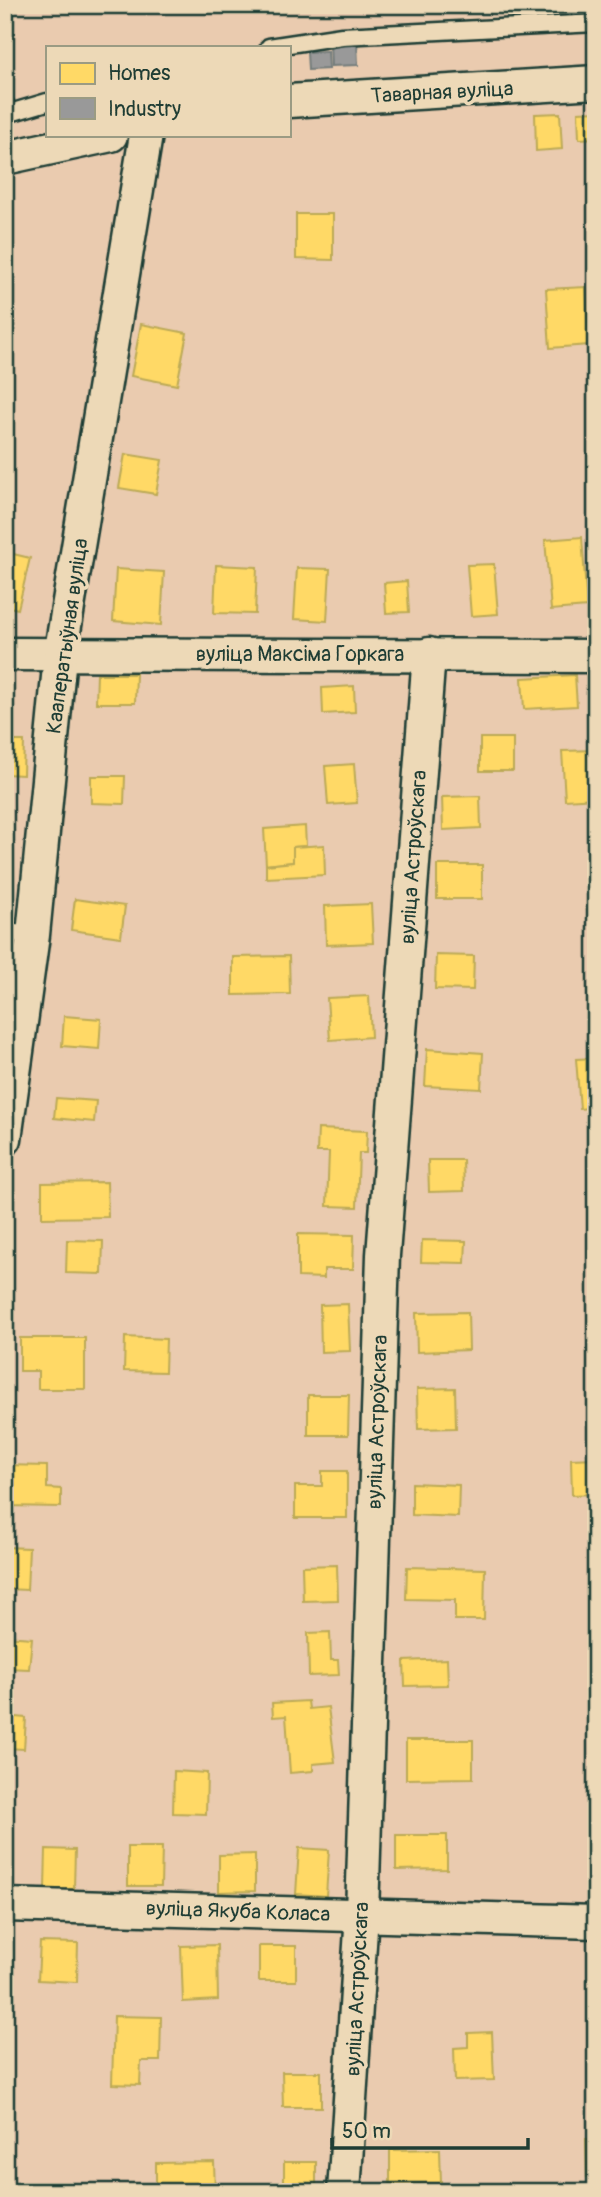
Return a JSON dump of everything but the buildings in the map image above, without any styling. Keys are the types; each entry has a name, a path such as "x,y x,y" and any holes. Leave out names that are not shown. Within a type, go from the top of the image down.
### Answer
{"street":[{"name":"Таварная вуліца","path":"290,101 596,82"},
{"path":"5,158 106,136"},
{"name":"Кааператыўная вуліца","path":"5,1139 19,933 60,656 146,136"},
{"name":"вуліца Максіма Горкага","path":"5,654 596,656"},
{"name":"вуліца Астроўскага","path":"344,2192 362,1914 383,1255 429,654"},
{"name":"вуліца Якуба Коласа","path":"5,1905 596,1922"}],"lane":[{"path":"276,46 342,36 596,23"},
{"path":"5,104 10,113 46,102"}]}
